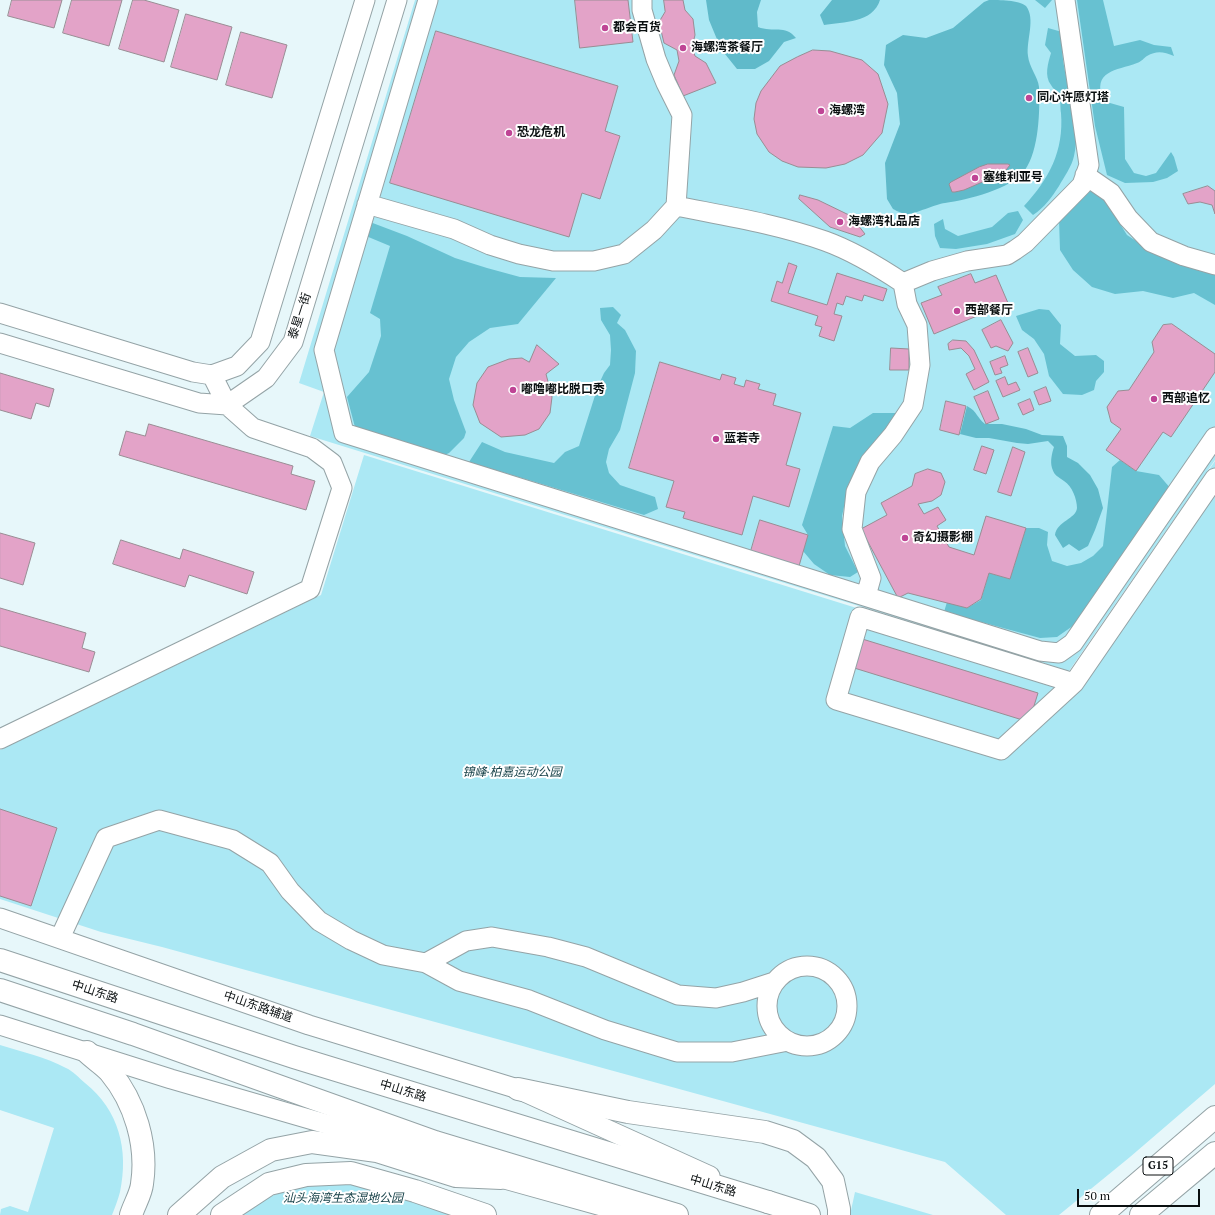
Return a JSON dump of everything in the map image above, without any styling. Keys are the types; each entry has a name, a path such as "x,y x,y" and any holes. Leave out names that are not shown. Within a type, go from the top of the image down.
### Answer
{"main road":[{"name":"中山东路","path":"0,960 301,1060 809,1215"},
{"path":"0,990 133,1034 436,1142 677,1215"},
{"path":"87,1052 109,1071 120,1086 131,1107 139,1131 144,1153 142,1185 131,1215"},
{"path":"518,1089 628,1112 765,1132 793,1141 816,1158 833,1181 840,1209 839,1215"},
{"name":"G15","path":"1101,1215 1215,1117"},
{"path":"179,1215 222,1177 234,1170 271,1150 312,1142 377,1151 456,1176 501,1178"},
{"name":"G15","path":"1141,1215 1215,1153"},
{"path":"222,1215 269,1184 306,1175 351,1173 415,1191 485,1215"}],"street":[{"path":"0,313 193,372 212,375 237,366 260,342 365,0"},
{"name":"泰星一街","path":"227,405 266,378 293,342 397,0"},
{"path":"428,0 324,350 344,433 1040,651 1059,653 1073,643 1215,438"},
{"path":"367,204 454,229 490,245 519,254 554,261 594,261 624,254 654,230 676,206 682,115 656,59 642,10 642,0"},
{"path":"903,283 932,271 967,261 1007,255 1025,243 1082,185 1089,165 1065,0"},
{"path":"1085,175 1111,193 1128,218 1151,242 1184,256 1215,265"},
{"path":"676,206 771,225 826,242 872,264 903,283 907,304 917,325 920,365 913,406 893,435 870,462 856,492 852,529 871,578 866,596"},
{"path":"0,343 199,403 227,405"},
{"path":"0,739 310,589 342,488 332,463 312,448 253,428 227,405 212,375"},
{"path":"1074,683 860,616 836,700 1001,750 1074,683 1215,478"},
{"path":"60,938 106,838 159,820 233,840 270,864 290,891 319,920 351,940 384,955 426,963 459,981 529,1000 605,1030 677,1052 732,1052 788,1041"},
{"name":"中山东路辅道","path":"0,918 309,1025 518,1089 768,1202"},
{"path":"426,963 466,941 492,937 548,947 586,957 678,995 716,998 743,992 774,982"},
{"path":"810,965 822,968 833,975 842,985 847,997 847,1010 844,1022 837,1033 827,1041 815,1045 801,1046 788,1041 778,1033 770,1021 767,1008 768,995 774,982 784,973 796,967 810,965"},
{"path":"0,1025 171,1079 347,1130 501,1178 634,1215"}],"green space":[{"path":"415,0 1215,0 1215,460 1069,671 310,436 324,392 299,383"},
{"name":"锦峰·柏嘉运动公园","path":"364,455 1069,674 1215,461 1215,1084 1130,1157 1059,1215 1006,1215 945,1162 162,947 101,932 0,899 0,750 321,595"},
{"path":"0,1045 42,1058 69,1069 97,1094 106,1106 119,1132 123,1161 120,1192 112,1215 0,1215 1,1209 10,1206 28,1212 54,1128 0,1110"},
{"name":"汕头海湾生态湿地公园","path":"354,1184 463,1215 236,1215 250,1205 296,1186"},
{"path":"855,1192 933,1215 850,1215"}],"shaded area":[{"path":"706,0 761,0 757,12 758,27 763,29 788,31 796,38 784,42 769,61 755,69 737,69 721,49 709,20"},
{"path":"832,0 880,0 876,8 864,17 848,22 824,25 820,15"},
{"path":"989,0 1009,1 1023,4 1029,11 1030,23 1028,56 1039,87 1038,130 1030,162 1019,177 1010,183 977,196 941,204 911,214 905,214 893,209 887,199 885,163 900,124 897,93 884,65 886,45 903,35 926,38 953,28 984,2"},
{"path":"1035,0 1052,0 1045,8"},
{"path":"1077,0 1103,0 1114,46 1140,40 1154,45 1171,47 1174,56 1157,52 1147,56 1141,61 1108,73 1103,77 1100,91 1103,101 1124,107 1125,159 1134,173 1146,176 1156,173 1171,152 1178,171 1167,178 1153,182 1125,183 1107,175 1095,126"},
{"path":"1048,28 1062,32 1063,60 1075,119 1076,143 1072,164 1068,171 1048,202 1033,215 1024,206 1041,185 1053,164 1060,140 1060,97 1049,81 1047,74 1051,53 1045,45"},
{"path":"1092,190 1105,200 1127,235 1159,256 1215,274 1215,305 1194,293 1173,298 1143,291 1115,294 1092,287 1073,270 1060,250 1059,219 1082,197"},
{"path":"1018,211 1023,220 1015,234 987,244 956,249 940,248 935,236 934,224 943,219 945,229 958,236 992,227 1008,213"},
{"path":"370,222 407,236 455,258 487,268 520,277 556,278 518,324 490,328 469,342 456,357 449,379 454,400 466,432 464,438 449,453 436,459 356,431 347,397 369,372 381,336 380,319 370,313 390,246 366,236"},
{"path":"613,307 621,315 617,323 625,330 636,351 635,373 620,430 609,449 606,462 609,473 620,485 655,497 658,509 644,515 469,462 482,442 505,452 554,463 565,452 579,446 598,386 604,373 610,365 610,335 601,320 600,308"},
{"path":"1039,309 1049,310 1061,325 1060,344 1075,356 1096,355 1104,361 1104,372 1096,381 1094,390 1082,395 1063,394 1049,376 1044,354 1034,339 1022,330 1016,316"},
{"path":"967,406 973,410 985,424 1002,424 1026,429 1042,435 1063,436 1067,446 1067,457 1078,463 1090,475 1098,489 1103,508 1088,546 1079,551 1069,544 1063,548 1055,535 1059,526 1076,512 1077,508 1072,489 1053,471 1051,460 1054,447 1048,441 1028,444 989,438 976,438 960,434"},
{"path":"873,413 899,413 848,489 842,516 845,546 858,572 850,577 830,575 814,564 803,551 808,535 802,525 833,426 850,428"},
{"path":"1120,460 1136,471 1159,475 1171,489 1077,623 1057,637 1040,638 944,612 947,602 967,608 981,600 989,573 1010,579 1026,528 1039,528 1048,532 1047,545 1052,561 1067,566 1081,563 1093,556 1103,546 1112,467"}],"building":[{"path":"12,0 62,0 54,28 8,16"},
{"path":"72,0 122,0 109,46 63,33"},
{"path":"133,0 144,0 179,10 164,62 119,49"},
{"name":"都会百货","path":"575,0 628,0 633,42 580,48"},
{"name":"海螺湾茶餐厅","path":"664,0 683,0 685,10 693,19 695,35 692,47 695,56 706,63 716,83 683,96 674,75 679,61 677,50 664,43 659,22 665,12"},
{"path":"186,14 232,27 217,80 171,67"},
{"name":"恐龙危机","path":"436,31 618,86 605,131 620,136 600,199 582,193 569,237 390,183"},
{"path":"241,32 287,45 272,98 226,85"},
{"name":"海螺湾","path":"813,50 830,51 862,60 878,74 888,104 882,133 863,155 845,164 826,168 798,167 782,161 769,152 757,134 754,119 756,103 761,91 780,66"},
{"name":"塞维利亚号","path":"988,164 1010,165 1006,170 994,177 964,190 952,192 949,184 951,182 979,167"},
{"path":"1208,186 1215,191 1215,214 1212,205 1200,202 1188,204 1183,194"},
{"name":"海螺湾礼品店","path":"800,195 818,200 851,216 865,234 860,237 830,227 799,199"},
{"path":"789,263 797,266 788,293 827,305 837,273 887,289 883,301 864,295 862,301 846,296 843,305 837,303 834,314 842,316 834,341 819,336 822,327 815,325 818,316 771,301 777,281 782,283"},
{"name":"西部餐厅","path":"971,274 975,283 996,275 1008,303 934,334 921,303 942,295 938,287"},
{"path":"1001,320 1013,343 1008,351 996,346 991,348 982,330"},
{"name":"西部追忆","path":"1172,324 1215,354 1215,372 1171,437 1163,432 1136,471 1106,450 1121,429 1111,422 1107,407 1118,391 1129,390 1154,352 1152,342 1163,325"},
{"path":"953,340 966,341 974,350 989,382 974,390 966,374 975,369 969,356 961,348 949,350 948,344"},
{"name":"嘟噜嘟比脱口秀","path":"537,345 559,364 546,374 552,397 550,413 539,429 525,435 501,437 480,423 473,405 477,383 488,367 509,359 522,358 529,362"},
{"path":"891,348 909,349 909,370 890,370"},
{"path":"1028,348 1038,373 1028,377 1018,352"},
{"path":"1005,356 1008,365 1000,368 1002,373 995,375 990,362"},
{"name":"蓝若寺","path":"660,362 720,380 722,374 736,378 734,384 744,387 746,380 760,384 758,389 776,394 773,405 801,413 786,465 800,469 789,507 753,496 742,535 683,518 685,512 666,507 674,481 629,468"},
{"path":"0,373 54,389 49,407 36,403 31,419 0,410"},
{"path":"1005,377 1008,385 1016,382 1020,390 1003,397 996,381"},
{"path":"1046,387 1051,401 1039,405 1034,392"},
{"path":"988,391 999,419 986,424 974,397"},
{"path":"1030,399 1034,410 1023,415 1018,404"},
{"path":"946,401 966,406 959,435 940,430"},
{"path":"149,424 293,466 291,474 315,481 306,510 119,455 126,431 145,436"},
{"path":"982,446 994,450 986,474 974,470"},
{"path":"1013,447 1025,452 1011,496 998,492"},
{"name":"奇幻摄影棚","path":"928,469 941,473 945,482 941,495 932,501 918,504 924,514 938,507 946,520 937,526 949,547 974,555 986,516 1026,528 1010,579 989,573 981,599 967,608 908,593 898,598 861,529 887,515 881,503 912,486 915,474"},
{"path":"760,520 808,535 799,566 751,551"},
{"path":"0,533 35,543 23,585 0,578"},
{"path":"121,540 180,559 183,549 254,572 247,594 189,575 185,587 113,564"},
{"path":"0,608 86,633 82,648 95,652 89,672 0,646"},
{"path":"859,638 1038,693 1029,722 851,667"},
{"path":"0,809 57,828 31,906 0,896"}],"place":[{"name":"都会百货","path":"605,28"},
{"name":"海螺湾茶餐厅","path":"683,48"},
{"name":"同心许愿灯塔","path":"1029,98"},
{"name":"海螺湾","path":"821,111"},
{"name":"恐龙危机","path":"509,133"},
{"name":"塞维利亚号","path":"975,178"},
{"name":"海螺湾礼品店","path":"840,222"},
{"name":"西部餐厅","path":"957,311"},
{"name":"嘟噜嘟比脱口秀","path":"513,390"},
{"name":"西部追忆","path":"1154,399"},
{"name":"蓝若寺","path":"716,439"},
{"name":"奇幻摄影棚","path":"905,538"}]}
